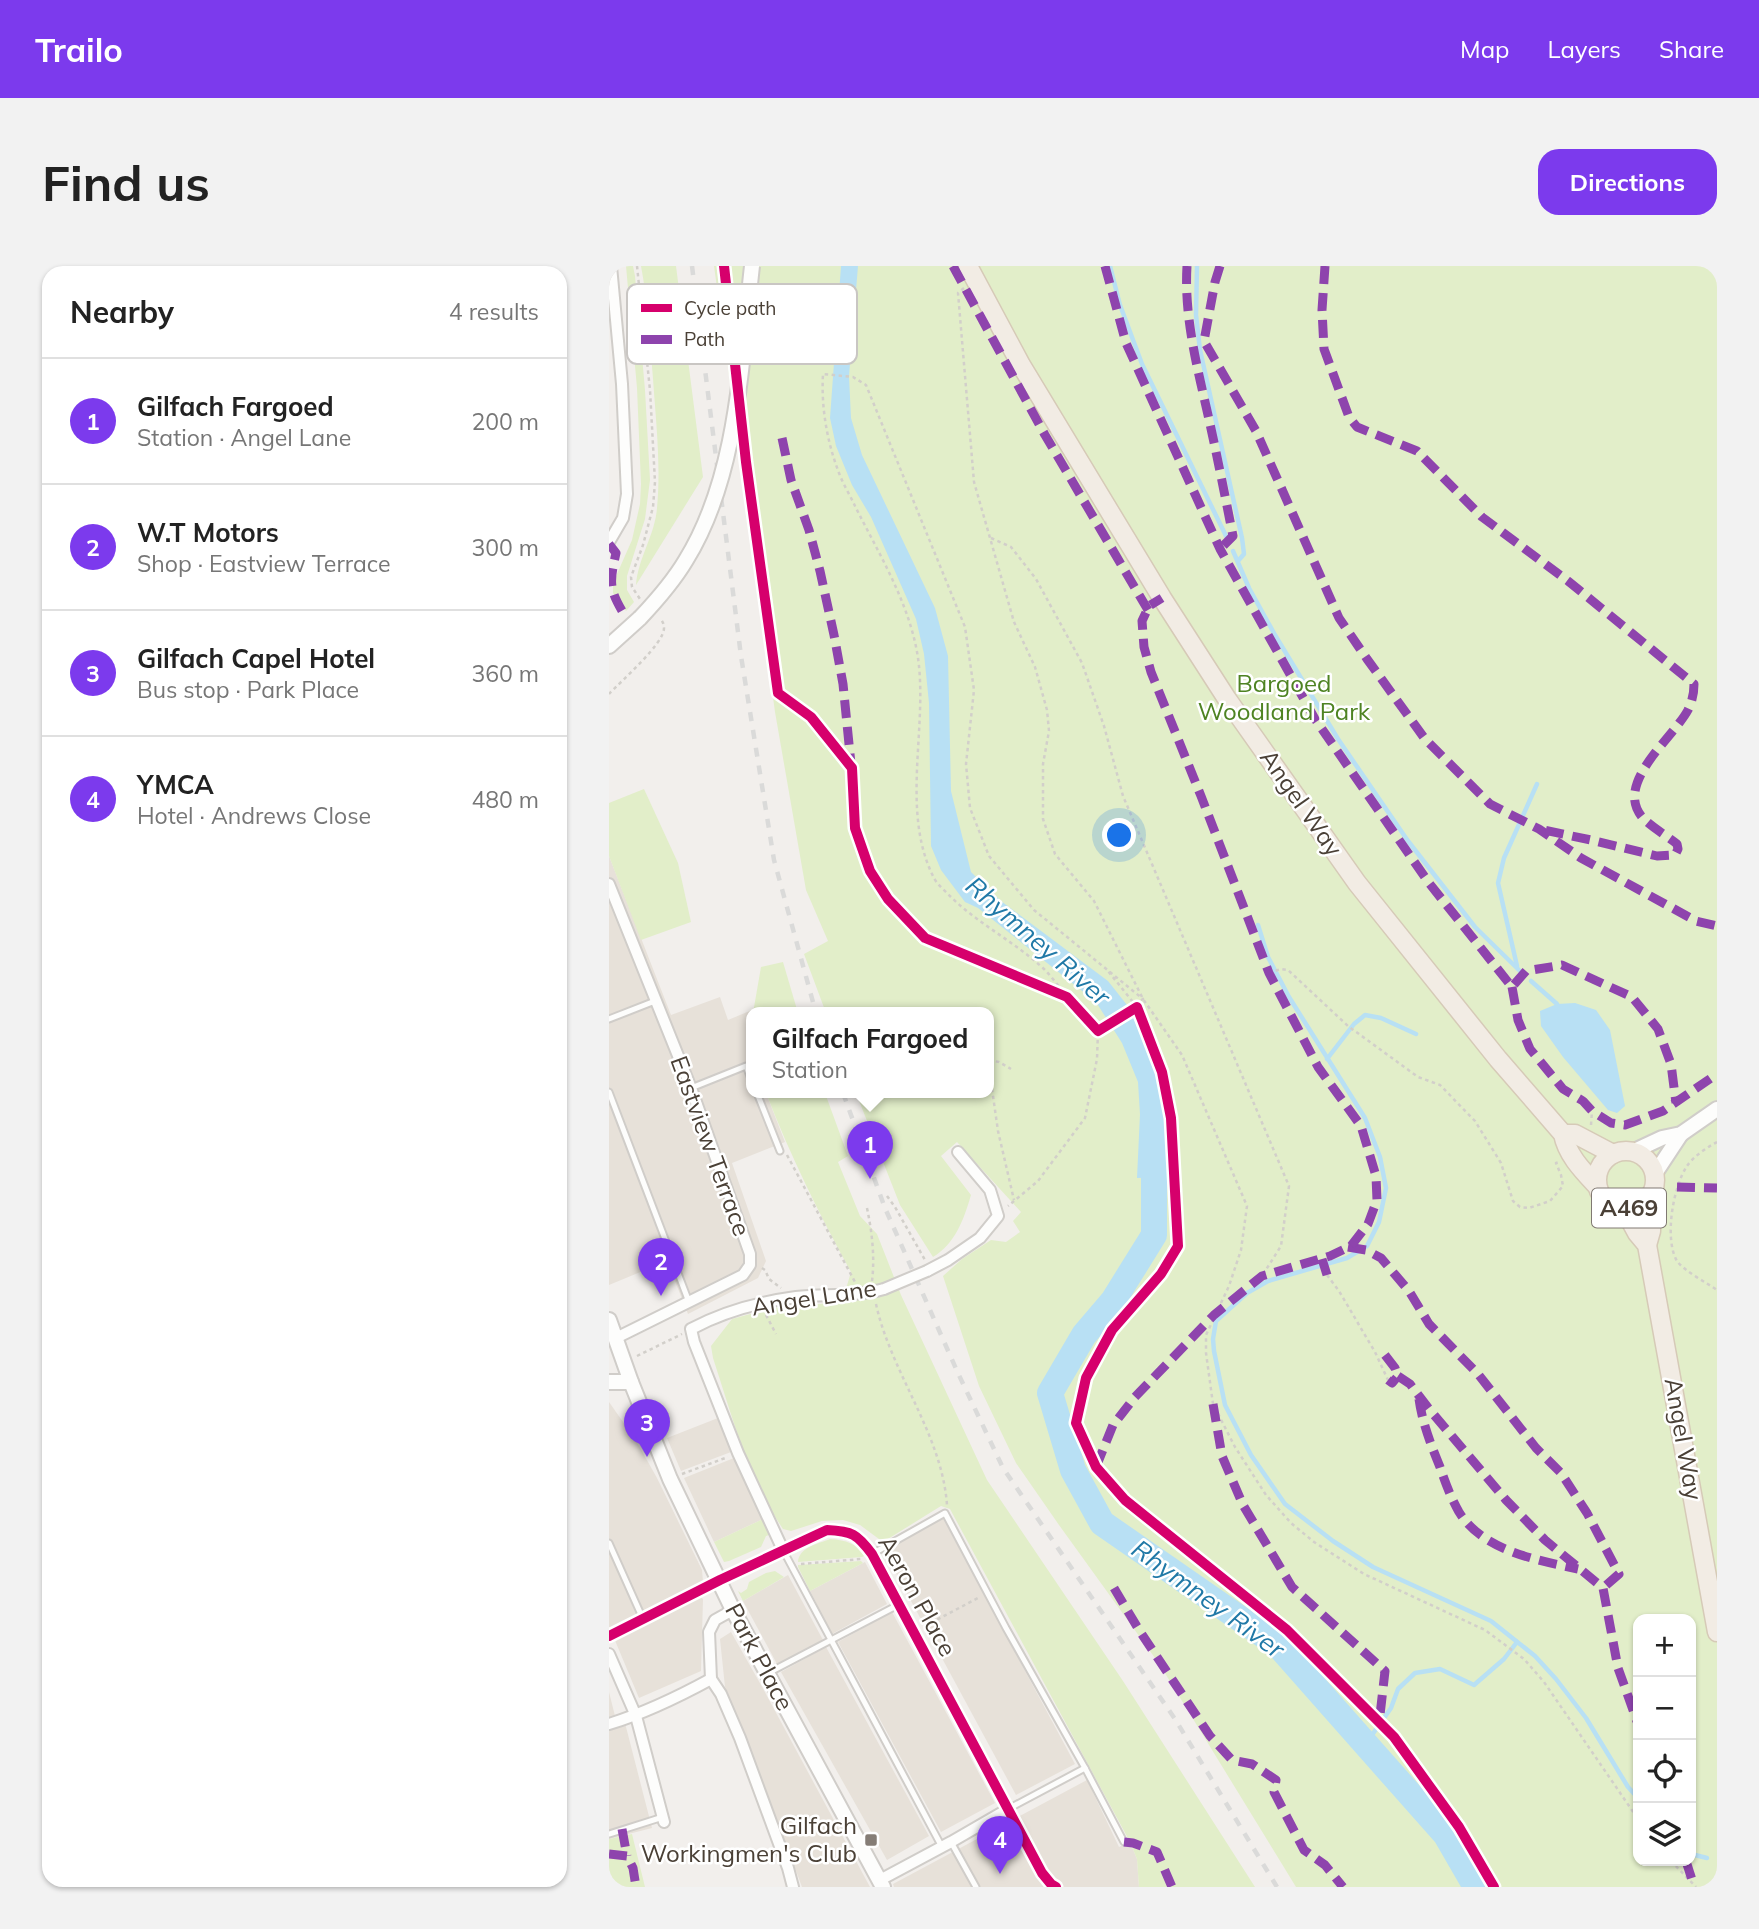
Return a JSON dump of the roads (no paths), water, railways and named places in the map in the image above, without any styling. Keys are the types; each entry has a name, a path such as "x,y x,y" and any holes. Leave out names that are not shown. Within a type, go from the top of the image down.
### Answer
{"main road":[{"name":"Angel Way","path":"971,273 1020,365 1227,699 1357,883 1498,1059 1563,1134 1566,1146 1597,1186"},
{"name":"Angel Way","path":"1563,1134 1575,1135 1613,1154"},
{"name":"A469","path":"1632,1152 1647,1160 1655,1182 1651,1194 1639,1205 1624,1209 1615,1207 1601,1195 1597,1177 1600,1167 1613,1154 1632,1152"},
{"name":"Angel Way","path":"1651,1194 1651,1231 1647,1245 1717,1632"},
{"name":"Angel Way","path":"1624,1209 1647,1245"}],"street":[{"path":"609,542 622,518 627,494 622,384 611,266"},
{"path":"750,284 752,266"},
{"path":"609,646 668,588 688,559 701,533 731,443 740,364"},
{"name":"Eastview Terrace","path":"609,884 691,1088 750,1254 750,1265 743,1275 612,1340"},
{"path":"1654,1175 1681,1134 1717,1109"},
{"path":"1632,1152 1662,1138 1681,1134"},
{"name":"Angel Lane","path":"783,1550 738,1453 691,1329 713,1317 793,1298 878,1290 948,1260 980,1238 998,1216 990,1190 958,1152"},
{"name":"Park Place","path":"609,1320 612,1340 625,1362 670,1479 733,1610 881,1884"},
{"path":"609,1382 631,1382"},
{"name":"Aeron Place","path":"609,1636 827,1530 843,1531 860,1538 873,1556 1042,1873 1056,1887"},
{"path":"733,1610 715,1620 709,1632 711,1679 721,1694 740,1738 793,1887"},
{"path":"609,1654 636,1716 663,1820"},
{"path":"609,1724 636,1716 711,1679"},
{"path":"881,1884 1008,1809"}],"lane":[{"path":"609,1019 656,1001"},
{"path":"691,1088 746,1066"},
{"path":"609,1092 689,1303"},
{"path":"759,1098 780,1151"},
{"path":"873,1556 945,1513 1124,1842"},
{"path":"609,1544 643,1619"},
{"path":"783,1550 830,1640 947,1844 976,1887"},
{"path":"767,1674 899,1604"},
{"path":"1008,1809 1085,1768"},
{"path":"609,1833 663,1820"}],"water":[{"path":"841,266 858,266 857,284 840,284"},
{"path":"834,364 850,364 851,418 862,455 935,608 948,656 951,791 971,872 1001,901 1108,981 1131,1010 1160,1078 1166,1115 1167,1177 1137,1178 1140,1114 1138,1082 1122,1043 1096,1002 978,908 965,902 941,870 931,846 929,703 924,654 916,619 871,517 852,485 836,446 830,418"},
{"path":"1575,1003 1596,1010 1610,1030 1625,1106 1617,1113 1608,1110 1563,1057 1541,1026 1540,1011 1557,1004"}],"waterway":[{"path":"1110,266 1120,305 1142,364 1226,536"},
{"path":"1197,266 1196,315 1200,350 1242,538 1244,554 1238,561"},
{"path":"1233,551 1249,588 1275,635 1338,739 1408,841 1475,927 1521,972"},
{"path":"1517,966 1498,883 1504,858 1537,784"},
{"path":"1258,925 1268,957 1289,997 1365,1118 1380,1157 1386,1188 1379,1222 1367,1246 1347,1258 1268,1281 1247,1293 1216,1321 1214,1351 1225,1405 1251,1455 1285,1504 1333,1541 1373,1567 1491,1621 1535,1656 1586,1718 1633,1792"},
{"path":"1531,981 1557,1004"},
{"path":"1327,1059 1354,1024 1365,1015 1381,1018 1416,1034"},
{"name":"Rhymney River","path":"1154,1141 1154,1235 1113,1301 1084,1335 1050,1393 1073,1470 1102,1523 1278,1645 1446,1835 1476,1887"},
{"path":"1364,1742 1391,1708 1398,1689 1415,1673 1440,1669 1474,1685 1504,1659 1517,1642"},
{"path":"1696,1855 1707,1858"}],"railway":[{"path":"692,266 694,284"},
{"path":"704,364 741,656 774,860 814,1007"},
{"path":"845,1098 885,1208 1003,1468 1175,1719 1277,1887"}],"place":[{"name":"Gilfach Fargoed","path":"870,1179"},
{"name":"W.T Motors","path":"661,1296"},
{"name":"Gilfach Capel Hotel","path":"647,1457"},
{"name":"Gilfach Workingmen's Club","path":"871,1840"},
{"name":"YMCA","path":"1000,1874"}],"park label":[{"name":"Bargoed Woodland Park","path":"1284,698"}]}
